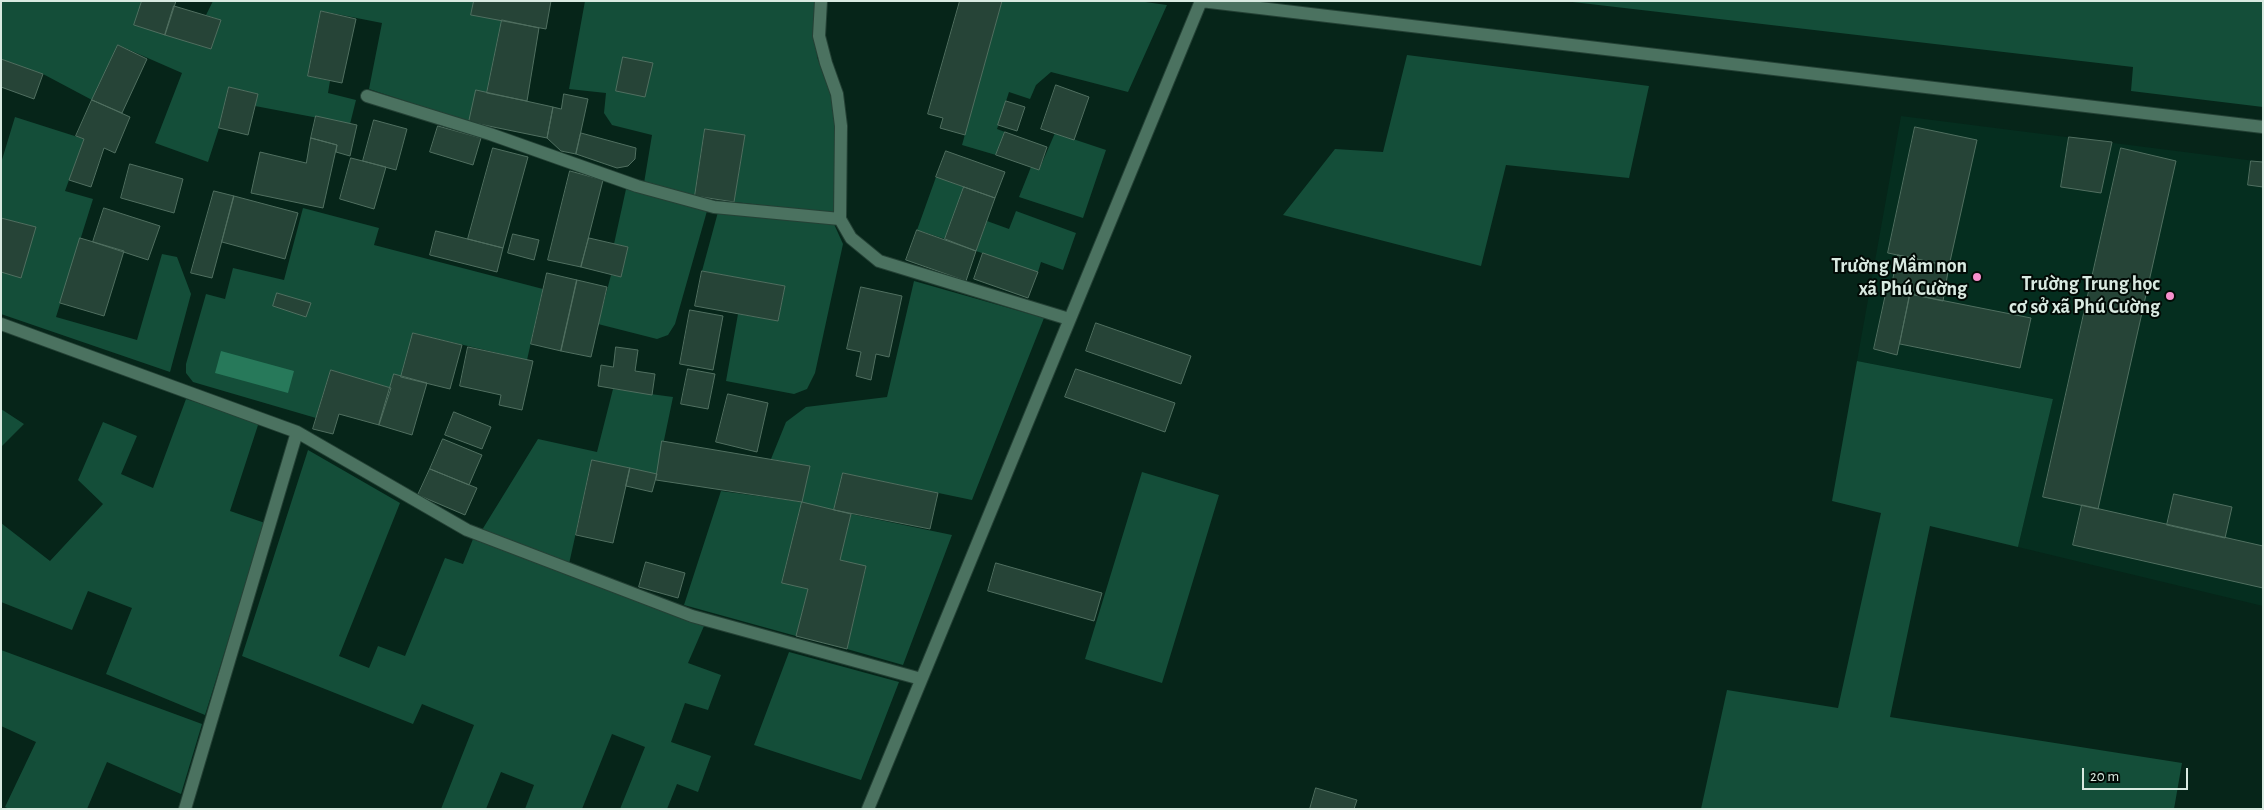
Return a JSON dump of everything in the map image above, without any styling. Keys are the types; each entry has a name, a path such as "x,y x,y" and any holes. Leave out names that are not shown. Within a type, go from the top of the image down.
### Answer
{"street":[{"path":"821,1 819,36 837,94 841,126 840,219 851,238 879,261 1069,319"},
{"path":"868,809 1201,1 2263,127"},
{"path":"367,96 490,134 637,186 714,207 840,219"},
{"path":"1,324 297,432 467,530 692,616 921,679"},
{"path":"185,809 297,432"}],"shaded area":[{"path":"1,1 142,1 135,25 211,49 221,20 206,15 213,1 474,1 502,20 487,93 469,122 369,89 382,23 321,11 308,76 330,81 328,93 356,100 350,124 255,106 258,94 229,87 208,162 155,143 182,73 118,45 92,100 43,74 1,59"},
{"path":"585,1 816,1 817,57 834,101 834,213 734,202 745,135 705,129 695,196 644,183 652,135 612,125 604,113 606,93 569,89"},
{"path":"1002,1 1138,1 1167,5 1128,92 1051,72 1036,85 1030,99 1009,92 997,129 1005,132 996,155 962,145"},
{"path":"1564,1 2263,1 2263,107 2131,91 2133,67"},
{"path":"1407,55 1649,86 1629,178 1506,165 1481,266 1283,215 1335,149 1383,152"},
{"name":"Trường Trung học cơ sở xã Phú Cường","path":"1901,116 2263,162 2263,606 2018,547 2053,399 1857,361"},
{"path":"15,117 84,139 65,191 93,199 56,317 137,340 162,254 177,257 191,294 170,372 1,314 1,272 35,227 1,218 1,163"},
{"path":"1055,133 1106,150 1083,218 1019,197 1031,167 1039,170"},
{"path":"936,177 964,187 945,239 917,230"},
{"path":"626,189 707,211 675,324 668,335 657,339 598,324 611,275 621,277 628,247 614,244"},
{"path":"303,208 379,228 374,245 543,289 527,360 413,333 401,377 391,388 331,370 316,418 193,382 186,373 186,364 206,294 225,299 233,268 284,280"},
{"path":"1016,211 1076,233 1063,270 1041,262 1038,272 976,251 987,221 1009,229"},
{"path":"718,212 834,224 843,244 815,373 807,389 794,394 726,381 738,314 778,321 785,286 702,271"},
{"path":"914,281 1044,318 972,500 843,473 834,510 802,503 782,582 808,589 796,636 684,605 721,491 802,502 810,466 771,459 786,422 806,407 887,397"},
{"path":"221,351 294,371 288,393 215,373"},
{"path":"1857,361 2053,399 2018,547 1930,526 1890,717 2182,763 2174,809 1701,809 1727,690 1838,708 1881,513 1832,501"},
{"path":"613,389 673,397 657,474 592,460 569,564 482,530 538,439 597,452"},
{"path":"186,399 259,422 230,511 265,523 205,715 106,674 132,608 88,591 72,630 1,602 1,523 50,561 103,504 78,480 103,422 137,436 121,474 153,488"},
{"path":"1,409 24,424 1,447"},
{"path":"308,450 400,503 339,656 369,668 378,646 405,656 445,558 463,564 473,539 704,626 688,663 721,675 708,710 685,703 671,742 711,756 698,792 677,784 667,809 620,809 645,747 612,734 582,809 525,809 534,785 501,772 486,809 441,809 474,725 422,704 413,724 242,656"},
{"path":"1142,472 1219,495 1162,683 1085,659"},
{"path":"851,514 952,535 903,665 847,649 866,567 840,560"},
{"path":"1,650 202,724 181,794 107,762 87,809 9,809 5,807 36,742 1,726"},
{"path":"789,652 899,682 861,780 754,745"}],"building":[{"path":"142,1 176,1 165,35 134,25"},
{"path":"474,1 551,1 546,29 471,15"},
{"path":"960,1 1002,1 965,135 940,128 943,118 928,114"},
{"path":"174,6 221,20 211,49 165,35"},
{"path":"321,11 356,19 342,83 308,76"},
{"path":"502,20 539,28 527,101 487,93"},
{"path":"118,45 147,59 122,113 92,100"},
{"path":"623,57 653,63 645,97 616,91"},
{"path":"1,59 43,74 34,99 1,87"},
{"path":"1056,85 1089,97 1074,140 1041,129"},
{"path":"229,87 258,94 248,135 219,128"},
{"path":"476,90 553,107 547,138 469,122"},
{"path":"564,94 588,99 576,154 561,151 547,138 553,107 561,109"},
{"path":"92,100 130,117 115,153 104,148 91,187 69,180 84,139 76,136"},
{"path":"1006,101 1025,107 1017,131 998,125"},
{"path":"316,116 357,125 350,156 336,152 337,145 311,138"},
{"path":"374,120 407,129 396,170 363,161"},
{"path":"438,126 481,138 473,165 430,152"},
{"path":"1915,127 1977,140 1949,266 1888,253"},
{"path":"705,129 745,135 734,202 695,196"},
{"path":"1005,132 1047,147 1039,170 996,155"},
{"path":"581,133 636,148 635,159 628,166 617,168 576,154"},
{"path":"2069,137 2112,142 2101,193 2061,187"},
{"path":"311,138 337,145 323,208 251,193 260,152 306,163"},
{"path":"493,148 528,157 503,248 468,239"},
{"path":"2121,148 2176,161 2098,509 2043,497"},
{"path":"946,151 1005,172 995,198 936,177"},
{"path":"351,158 386,167 374,209 340,199"},
{"path":"2251,161 2263,162 2263,187 2248,185"},
{"path":"130,164 183,179 174,213 121,198"},
{"path":"570,171 603,180 581,267 548,260"},
{"path":"964,187 995,198 976,251 945,239"},
{"path":"214,191 234,196 212,278 191,273"},
{"path":"234,196 298,213 285,259 222,242"},
{"path":"104,208 160,226 148,260 93,242"},
{"path":"1,218 36,227 21,278 1,272"},
{"path":"917,230 976,251 966,281 906,260"},
{"path":"436,231 503,248 497,272 430,255"},
{"path":"513,234 539,240 534,260 508,253"},
{"path":"80,238 124,251 104,316 60,303"},
{"path":"589,238 628,247 621,277 581,267"},
{"path":"983,253 1038,272 1028,298 974,279"},
{"path":"1898,255 1949,266 1943,301 1891,290"},
{"path":"702,271 785,286 778,321 695,306"},
{"path":"547,273 577,280 561,351 531,344"},
{"path":"577,280 607,287 591,357 561,351"},
{"path":"861,287 902,296 889,357 876,354 871,380 856,376 861,352 847,349"},
{"path":"1887,289 1910,294 1897,355 1874,349"},
{"path":"277,293 311,303 306,317 273,306"},
{"path":"1910,294 2031,318 2020,368 1900,344"},
{"path":"690,310 723,316 713,370 680,364"},
{"path":"1096,323 1191,356 1181,384 1086,351"},
{"path":"413,333 462,345 450,389 401,377"},
{"path":"468,347 533,361 522,410 499,405 501,395 460,386"},
{"path":"616,347 638,350 635,371 655,374 652,395 598,386 601,365 613,367"},
{"path":"688,369 715,374 708,409 681,404"},
{"path":"1076,369 1175,403 1165,432 1065,397"},
{"path":"331,370 391,388 379,425 339,414 333,434 313,429"},
{"path":"394,374 427,383 412,435 379,425"},
{"path":"728,394 768,403 757,452 716,442"},
{"path":"454,412 491,427 482,449 445,435"},
{"path":"443,439 482,455 469,485 430,469"},
{"path":"662,441 810,466 802,502 656,480"},
{"path":"592,460 630,468 613,543 576,535"},
{"path":"630,468 657,474 652,492 626,486"},
{"path":"430,469 477,488 465,515 418,495"},
{"path":"843,473 938,493 930,529 834,510"},
{"path":"2174,494 2232,507 2225,538 2167,525"},
{"path":"802,502 851,514 840,560 866,566 847,649 796,636 808,589 782,583"},
{"path":"2082,505 2263,546 2263,588 2073,545"},
{"path":"646,562 685,573 678,598 639,587"},
{"path":"996,563 1102,593 1094,621 988,591"},
{"path":"1316,788 1357,800 1354,809 1310,809"}],"place":[{"name":"Trường Mầm non xã Phú Cường","path":"1977,277"},
{"name":"Trường Trung học cơ sở xã Phú Cường","path":"2170,296"}]}
